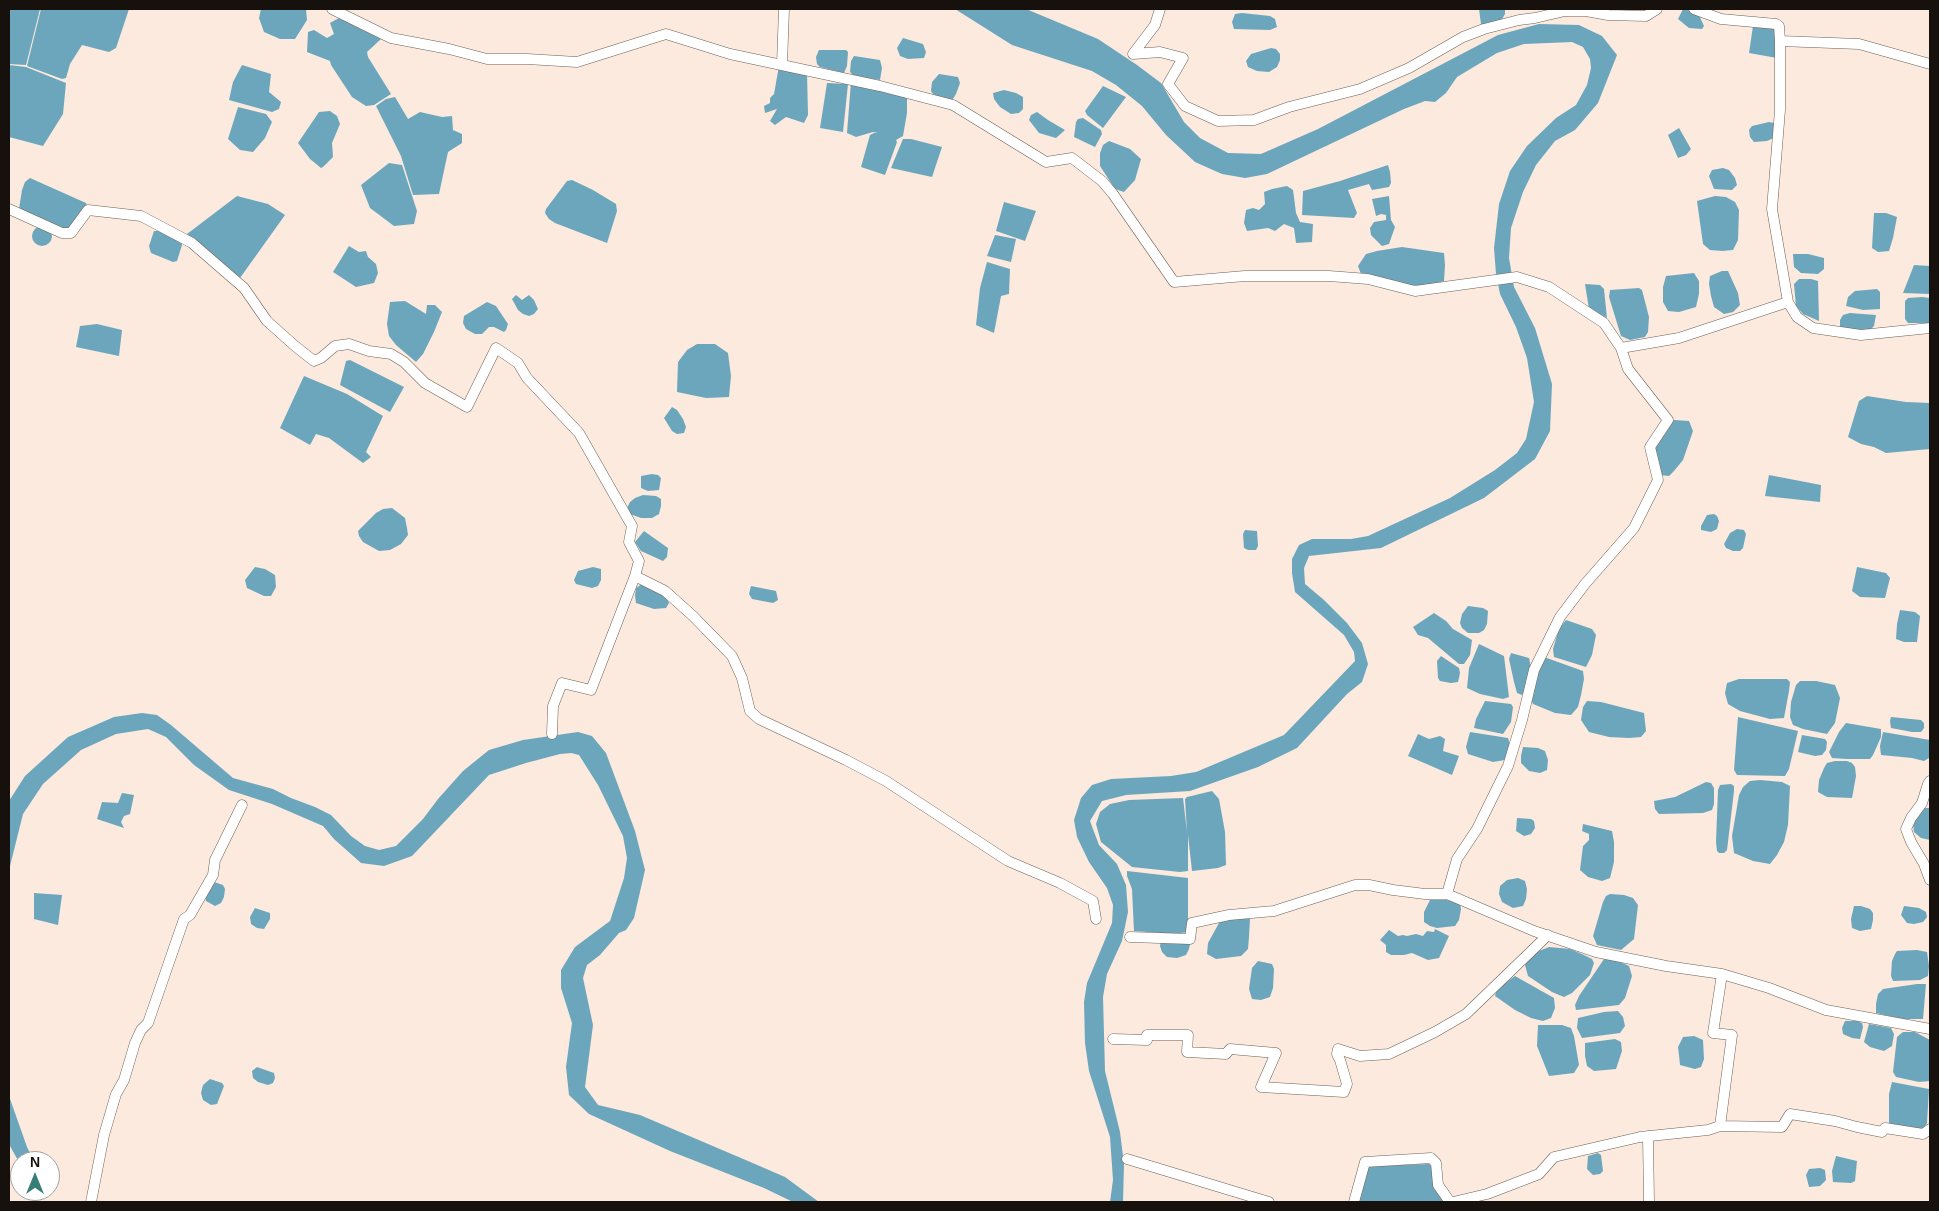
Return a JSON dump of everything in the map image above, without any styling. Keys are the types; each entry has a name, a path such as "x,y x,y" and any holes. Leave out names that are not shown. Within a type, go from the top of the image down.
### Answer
{"street":[{"path":"332,9 391,38 449,49 487,59 527,58 577,62 666,34 730,54 880,86 953,105 1046,162 1072,158 1102,181 1174,282 1246,276 1329,276 1368,279 1415,291 1490,279 1517,277 1549,287 1604,323 1621,348 1628,370 1668,420 1650,447 1658,480 1634,528 1585,584 1560,617 1534,670 1508,766 1477,829 1457,859 1447,894"},
{"path":"782,64 784,9"},
{"path":"1160,9 1155,25 1133,54 1160,52 1183,58 1168,84 1185,106 1218,121 1254,120 1289,107 1360,89 1409,68 1463,37 1519,20 1565,11 1646,16 1657,9"},
{"path":"1694,9 1722,20 1776,24 1779,26 1780,110 1772,209 1788,302 1797,317 1812,328 1861,335 1930,328"},
{"path":"1780,41 1859,44 1930,64"},
{"path":"9,209 62,233 71,233 88,210 141,216 192,242 244,288 267,321 294,346 314,361 321,358 335,346 350,344 369,351 391,354 404,362 425,383 467,407 496,348 518,363 527,378 579,433 632,526 629,542 638,561 635,576 590,690 562,683 553,706 552,734"},
{"path":"1621,348 1679,338 1788,302"},
{"path":"635,576 665,592 693,616 732,656 742,678 750,711 759,719 886,781 1008,861 1060,883 1093,901 1096,919"},
{"path":"1930,781 1922,803 1911,818 1906,829 1930,880"},
{"path":"92,1202 104,1135 116,1094 124,1080 135,1043 141,1030 148,1023 184,919 190,915 213,875 215,860 242,805"},
{"path":"1130,937 1190,939 1192,923 1229,915 1274,911 1356,885 1369,885 1425,894 1447,894 1534,931 1596,952 1666,966 1722,974 1769,988 1826,1010 1930,1029 1930,1024"},
{"path":"1113,1039 1147,1040 1147,1035 1188,1035 1187,1052 1226,1054 1230,1049 1276,1053 1261,1087 1344,1092 1347,1084 1337,1054 1338,1049 1360,1056 1389,1054 1436,1032 1466,1014 1548,936"},
{"path":"1720,1126 1732,1035 1713,1033 1722,974"},
{"path":"1354,1202 1365,1162 1431,1158 1436,1163 1438,1185 1451,1202 1488,1194 1539,1174 1554,1157 1648,1136 1708,1130 1720,1126 1782,1127 1790,1114 1835,1121 1882,1132 1886,1128 1922,1134 1930,1129"},
{"path":"1648,1136 1649,1202"},
{"path":"1127,1159 1269,1202"}],"water":[{"path":"9,9 40,9 26,65 9,64"},
{"path":"41,9 129,9 116,48 109,52 82,45 70,64 66,78 62,79 27,66"},
{"path":"261,9 306,9 307,20 295,39 280,39 264,32 259,18"},
{"path":"955,9 1026,9 1098,39 1161,83 1184,122 1200,138 1228,153 1261,154 1318,129 1498,35 1539,24 1579,25 1602,36 1617,55 1598,103 1575,130 1555,141 1536,165 1523,192 1511,228 1509,258 1514,287 1535,328 1552,384 1550,431 1535,459 1484,498 1381,548 1309,556 1304,568 1305,584 1347,623 1362,643 1368,664 1362,682 1347,694 1297,748 1258,767 1190,791 1126,795 1102,801 1090,821 1099,845 1117,864 1126,885 1128,912 1122,941 1107,974 1103,997 1105,1071 1120,1132 1124,1164 1123,1202 1110,1202 1113,1180 1110,1137 1089,1071 1085,1043 1084,1002 1087,983 1112,923 1113,905 1107,888 1089,862 1077,837 1074,820 1081,798 1092,785 1111,779 1171,776 1196,772 1284,735 1355,661 1354,652 1344,635 1295,592 1292,559 1299,545 1312,539 1351,539 1368,536 1450,498 1495,470 1517,453 1526,439 1534,402 1527,358 1516,327 1500,294 1496,274 1494,248 1499,204 1510,171 1527,146 1556,118 1576,105 1587,85 1591,68 1590,59 1583,47 1572,42 1524,44 1497,53 1457,77 1446,93 1435,102 1425,101 1404,109 1267,174 1245,178 1222,174 1195,162 1166,135 1142,106 1116,85 1092,71 1012,45"},
{"path":"1479,9 1505,9 1505,14 1501,21 1488,26 1481,24"},
{"path":"1683,9 1691,9 1698,13 1704,26 1702,29 1689,28 1678,19"},
{"path":"1235,14 1270,16 1275,19 1277,27 1270,30 1234,29 1232,22"},
{"path":"339,18 381,39 367,52 368,57 391,94 374,105 366,106 352,97 330,61 307,52 308,32 314,30 327,38 334,34 330,23"},
{"path":"1753,26 1778,26 1777,58 1749,53"},
{"path":"903,38 923,44 926,52 924,58 908,59 900,56 897,48"},
{"path":"1271,48 1276,49 1280,54 1277,67 1269,72 1257,71 1248,67 1246,61 1251,54"},
{"path":"819,50 846,50 848,52 847,66 844,73 820,67 817,64 816,57"},
{"path":"854,56 880,60 882,68 880,80 854,76 850,72 851,61"},
{"path":"9,65 26,67 66,83 63,114 43,146 9,137"},
{"path":"242,65 271,74 269,92 281,102 279,109 272,112 229,100 233,82"},
{"path":"779,66 807,72 808,115 804,123 786,117 775,125 770,121 777,109 765,113 764,106 770,103 770,98 774,94"},
{"path":"939,74 958,77 960,83 951,102 933,94 931,91 932,82"},
{"path":"851,82 907,97 907,113 903,136 896,140 897,142 885,175 861,167 870,135 878,133 873,132 856,137 847,133"},
{"path":"827,83 848,84 843,132 820,128"},
{"path":"1103,86 1126,97 1103,128 1087,115 1085,111"},
{"path":"1004,90 1023,97 1023,109 1019,113 1011,114 1000,107 994,99 993,93"},
{"path":"395,97 408,119 420,112 442,117 452,116 453,130 462,134 462,143 448,152 439,194 413,195 401,156 376,106 386,99"},
{"path":"238,107 266,114 272,122 265,138 253,152 240,150 228,139"},
{"path":"330,111 337,116 340,124 332,143 333,157 321,168 310,159 298,143 319,112"},
{"path":"1037,112 1065,130 1056,138 1039,133 1029,120 1031,115"},
{"path":"1083,118 1101,130 1102,134 1095,147 1074,137 1076,122 1078,119"},
{"path":"1769,122 1774,123 1776,137 1767,141 1754,142 1750,137 1749,130 1752,126"},
{"path":"1679,128 1691,149 1686,155 1678,158 1668,135"},
{"path":"903,139 911,139 942,147 932,177 891,168"},
{"path":"1109,141 1130,149 1141,159 1135,180 1124,192 1115,189 1100,166 1100,153 1103,145"},
{"path":"389,163 402,165 417,211 414,224 394,226 370,208 361,185"},
{"path":"1388,165 1391,183 1389,187 1372,190 1369,184 1348,190 1357,213 1354,218 1302,215 1303,191"},
{"path":"1723,168 1729,170 1735,178 1737,185 1732,190 1714,189 1709,176 1712,170"},
{"path":"30,178 86,203 85,213 67,230 19,209 22,190 25,182"},
{"path":"572,180 616,204 617,211 607,243 555,223 545,213 567,181"},
{"path":"1287,186 1293,190 1296,213 1300,222 1313,224 1312,242 1296,243 1294,228 1284,224 1275,231 1268,228 1247,231 1244,223 1246,210 1253,208 1259,210 1265,204 1264,192"},
{"path":"237,196 268,204 285,215 240,278 187,234"},
{"path":"1389,196 1391,220 1395,227 1389,244 1382,246 1371,235 1370,228 1374,222 1386,220 1386,215 1376,216 1372,199"},
{"path":"1715,196 1726,197 1735,202 1739,210 1738,240 1733,250 1710,250 1703,244 1697,201"},
{"path":"1004,202 1036,211 1025,241 996,231"},
{"path":"1874,213 1886,213 1897,217 1889,251 1878,252 1872,248"},
{"path":"42,226 49,229 52,236 49,243 42,246 35,243 32,236 35,229"},
{"path":"154,231 159,231 181,241 182,245 177,261 173,262 151,253 149,246"},
{"path":"995,235 1016,239 1011,262 987,256"},
{"path":"349,246 359,252 366,251 368,257 376,264 378,273 374,283 356,287 333,272"},
{"path":"1402,247 1444,253 1444,281 1430,285 1409,285 1361,274 1358,266 1366,254"},
{"path":"1793,254 1808,254 1824,258 1824,269 1818,274 1801,273 1794,267"},
{"path":"987,262 1010,269 1009,294 1001,296 994,333 976,325 980,288"},
{"path":"1914,265 1930,266 1930,294 1903,293"},
{"path":"1722,271 1728,271 1738,293 1740,305 1733,312 1724,314 1714,307 1709,284 1710,276"},
{"path":"1694,273 1699,281 1696,307 1679,312 1668,311 1663,302 1663,287 1666,276"},
{"path":"1799,279 1818,281 1819,321 1803,314 1796,306 1794,284"},
{"path":"1585,284 1600,285 1604,289 1607,318 1589,309"},
{"path":"1639,288 1642,290 1649,317 1648,332 1645,337 1630,340 1621,336 1609,297 1610,290"},
{"path":"1877,289 1880,292 1880,309 1863,310 1846,306 1848,297 1855,291"},
{"path":"516,295 522,300 529,295 534,300 538,309 534,314 529,316 518,310 512,299"},
{"path":"1908,298 1930,298 1930,323 1908,323 1905,319 1905,301"},
{"path":"405,301 426,314 427,305 435,305 442,312 423,354 416,362 396,345 389,336 387,324 390,302"},
{"path":"487,302 496,306 508,324 504,332 494,327 489,327 482,334 475,334 466,329 463,323 464,316"},
{"path":"1850,313 1876,315 1874,326 1870,330 1840,330 1840,320 1843,315"},
{"path":"97,324 122,330 119,356 76,347 80,326"},
{"path":"697,344 715,344 728,353 731,376 729,397 706,398 677,392 678,362 687,350"},
{"path":"350,360 404,387 390,412 340,385 346,361"},
{"path":"304,376 347,394 383,416 366,452 371,457 363,463 329,438 316,434 310,445 280,428"},
{"path":"1867,396 1906,402 1930,403 1930,449 1886,453 1848,437 1859,401"},
{"path":"672,407 677,410 683,419 686,427 684,433 677,434 672,431 664,418"},
{"path":"1674,420 1689,421 1693,431 1683,460 1669,476 1660,475 1654,449 1666,428"},
{"path":"658,475 661,478 659,490 648,491 641,488 641,476"},
{"path":"1769,475 1821,485 1820,502 1765,496"},
{"path":"643,495 656,496 661,499 659,514 652,518 641,518 630,514 627,508 630,502"},
{"path":"392,508 405,518 408,535 401,544 390,550 379,551 363,542 358,531 376,513 383,509"},
{"path":"1714,514 1719,521 1717,529 1711,532 1701,530 1707,515"},
{"path":"1737,529 1744,530 1746,534 1743,548 1740,551 1733,551 1726,548 1724,544 1730,533"},
{"path":"1245,530 1257,531 1258,546 1256,550 1244,548 1243,534"},
{"path":"644,531 668,548 667,557 663,561 641,551 635,542"},
{"path":"255,567 265,569 275,575 276,587 271,596 264,596 247,588 245,580"},
{"path":"593,567 601,569 601,580 598,586 592,588 576,584 574,580 578,571"},
{"path":"1857,567 1886,573 1890,578 1885,598 1860,597 1852,591"},
{"path":"642,584 666,597 669,603 666,608 654,609 636,603 636,588"},
{"path":"751,586 776,591 778,600 773,603 752,599 749,594"},
{"path":"1468,606 1483,608 1488,611 1487,624 1484,630 1479,633 1468,633 1462,628 1460,623 1462,614"},
{"path":"1900,610 1915,612 1920,616 1917,642 1904,642 1896,639"},
{"path":"1434,613 1446,621 1453,629 1472,640 1470,655 1464,664 1459,664 1428,638 1418,635 1413,627"},
{"path":"1566,620 1592,629 1596,635 1592,655 1586,667 1554,657 1553,649 1559,629"},
{"path":"1479,644 1504,656 1509,697 1503,699 1480,694 1467,688 1469,668"},
{"path":"1511,653 1529,658 1531,680 1522,695 1517,693 1514,682 1509,659"},
{"path":"1441,656 1459,668 1458,682 1440,681 1438,678 1437,661"},
{"path":"1544,657 1583,671 1584,679 1578,707 1571,715 1555,713 1533,704 1531,699 1532,687"},
{"path":"1739,679 1787,679 1790,682 1784,718 1770,719 1740,711 1728,704 1725,693 1727,683"},
{"path":"1800,681 1816,681 1835,685 1840,698 1835,723 1827,734 1793,725 1790,717 1791,702 1796,685"},
{"path":"1485,701 1511,704 1513,707 1511,722 1503,734 1474,728 1476,719"},
{"path":"1587,701 1601,702 1644,713 1646,731 1641,737 1629,738 1609,737 1589,732 1581,720 1583,707"},
{"path":"142,713 157,715 171,725 233,778 273,789 315,807 331,815 351,836 365,846 379,850 396,846 423,819 463,771 489,750 523,740 578,732 592,736 606,753 635,831 645,870 634,918 626,930 619,933 600,955 587,965 583,978 593,1025 585,1087 598,1105 640,1115 785,1177 819,1202 793,1202 764,1188 670,1151 589,1114 569,1095 566,1067 572,1023 561,988 561,970 575,947 610,921 624,878 627,858 623,836 598,785 579,755 571,753 560,754 489,775 412,856 384,866 361,863 334,839 323,826 272,804 229,790 194,765 166,737 148,729 116,734 81,750 43,784 23,814 9,870 9,801 25,776 68,737 114,717"},
{"path":"1738,717 1798,731 1789,769 1785,776 1737,775 1734,770"},
{"path":"1891,717 1921,720 1924,723 1924,728 1921,732 1912,732 1891,728"},
{"path":"1846,723 1881,729 1881,737 1870,759 1832,758 1829,752"},
{"path":"1470,732 1508,738 1510,744 1505,760 1493,762 1468,754 1466,747"},
{"path":"1883,732 1930,740 1929,758 1924,761 1881,755 1880,746"},
{"path":"1418,734 1429,739 1440,736 1445,739 1443,751 1459,756 1452,775 1408,756"},
{"path":"1802,735 1825,739 1827,742 1826,750 1822,755 1815,756 1798,752"},
{"path":"1523,747 1538,748 1545,751 1548,760 1547,770 1540,773 1529,771 1521,763"},
{"path":"1847,761 1855,767 1856,776 1852,798 1827,797 1818,792 1819,780 1824,768 1827,763"},
{"path":"1750,781 1782,782 1790,786 1788,825 1784,842 1770,864 1753,861 1734,853 1732,836 1739,795 1743,787"},
{"path":"1706,782 1711,783 1714,788 1712,810 1703,813 1659,814 1655,809 1654,801 1675,797"},
{"path":"1731,784 1734,786 1734,791 1727,850 1724,853 1719,853 1716,842 1718,790 1720,785"},
{"path":"1212,791 1219,799 1225,832 1226,865 1218,868 1192,871 1188,835 1188,871 1180,872 1132,867 1101,842 1096,824 1100,812 1110,804 1129,800 1183,798 1187,832 1185,799"},
{"path":"122,793 134,795 130,814 124,816 121,822 124,828 97,819 102,802 118,803"},
{"path":"1930,808 1930,840 1921,838 1914,832 1913,823 1921,810"},
{"path":"1517,818 1534,821 1535,828 1531,834 1524,836 1516,831"},
{"path":"1583,824 1612,831 1614,862 1610,878 1602,881 1588,877 1580,870 1583,846 1589,840 1589,834 1582,831"},
{"path":"1127,871 1188,878 1188,932 1174,934 1134,931 1132,889"},
{"path":"1518,878 1525,881 1527,889 1526,899 1523,906 1513,908 1502,902 1499,894 1500,886 1507,880"},
{"path":"214,882 223,885 225,889 221,903 215,906 206,901 205,894"},
{"path":"34,893 62,895 58,925 34,919"},
{"path":"1610,894 1633,898 1638,905 1634,939 1621,950 1597,945 1593,936 1603,902 1606,896"},
{"path":"1430,900 1447,900 1460,904 1459,920 1455,926 1437,928 1424,922 1424,912"},
{"path":"1854,906 1870,909 1873,913 1871,929 1860,931 1852,928 1851,919"},
{"path":"1904,906 1919,908 1926,912 1927,917 1923,922 1907,923 1901,915"},
{"path":"255,908 270,913 270,919 264,929 257,928 251,924 250,917"},
{"path":"1244,917 1250,919 1248,949 1241,956 1216,959 1207,954 1208,943 1219,923 1224,919"},
{"path":"1435,929 1449,936 1439,958 1428,960 1412,953 1391,955 1386,952 1386,945 1380,940 1389,930 1398,936 1416,934 1423,936 1427,931 1434,932"},
{"path":"1161,941 1190,944 1186,955 1177,958 1167,957 1162,952"},
{"path":"1549,947 1570,949 1592,959 1594,963 1590,975 1572,993 1564,997 1552,992 1528,976 1525,965 1527,958"},
{"path":"1917,950 1927,952 1928,976 1920,980 1893,981 1891,976 1892,961 1897,951"},
{"path":"1604,959 1618,961 1629,966 1632,976 1625,998 1619,1005 1576,1010 1575,1005 1579,996"},
{"path":"1258,961 1272,964 1274,969 1273,988 1270,997 1261,1000 1252,999 1249,989 1252,968"},
{"path":"1515,976 1554,998 1555,1008 1551,1018 1543,1021 1531,1018 1515,1010 1495,996 1497,989"},
{"path":"1926,984 1923,1019 1902,1019 1876,1013 1878,994 1883,989"},
{"path":"1618,1011 1623,1017 1625,1026 1620,1033 1582,1038 1577,1028 1578,1018"},
{"path":"1845,1021 1862,1023 1860,1039 1843,1034 1842,1028"},
{"path":"1869,1024 1891,1028 1894,1034 1892,1046 1884,1051 1870,1047 1864,1042"},
{"path":"1538,1025 1562,1025 1571,1028 1579,1065 1574,1073 1549,1076 1537,1046"},
{"path":"1903,1032 1915,1032 1930,1040 1930,1081 1919,1082 1896,1077 1893,1072 1897,1037"},
{"path":"1694,1036 1703,1040 1704,1059 1701,1067 1695,1069 1680,1065 1678,1047 1683,1037"},
{"path":"1615,1039 1621,1042 1622,1051 1616,1069 1594,1071 1587,1066 1585,1043"},
{"path":"257,1067 274,1073 273,1083 268,1085 258,1082 253,1078 252,1071"},
{"path":"210,1079 222,1083 224,1086 217,1104 211,1105 203,1100 201,1093 203,1085"},
{"path":"1892,1082 1929,1089 1927,1123 1922,1130 1889,1125 1889,1094"},
{"path":"9,1096 29,1151 13,1151 10,1146"},
{"path":"1598,1153 1601,1155 1603,1171 1600,1174 1593,1175 1587,1169 1588,1156"},
{"path":"1836,1156 1857,1161 1855,1181 1851,1183 1833,1182 1832,1171"},
{"path":"1429,1164 1433,1168 1445,1202 1359,1202 1367,1169 1370,1166"},
{"path":"1820,1168 1825,1170 1826,1180 1820,1186 1809,1187 1806,1175 1809,1169"}]}
